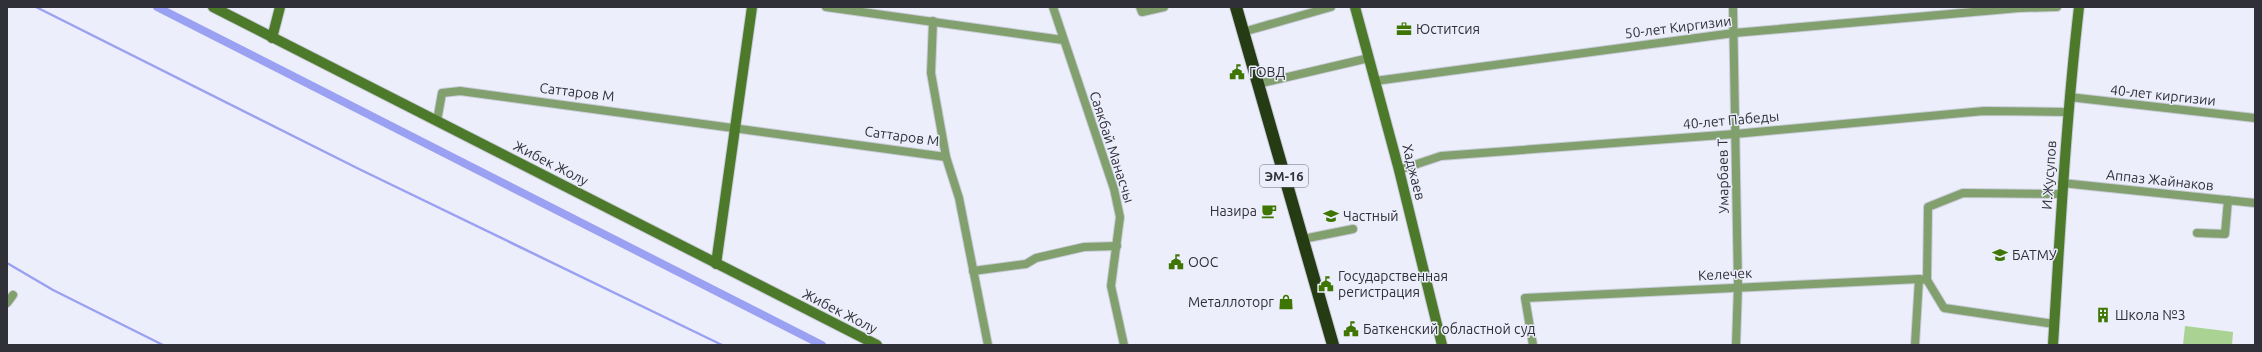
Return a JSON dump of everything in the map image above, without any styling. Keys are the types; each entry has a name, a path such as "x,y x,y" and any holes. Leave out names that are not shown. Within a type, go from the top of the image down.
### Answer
{"highway":[{"name":"ЭМ-16","path":"1236,7 1333,345"}],"street":[{"name":"Жибек Жолу","path":"214,7 272,38 876,345"},
{"path":"272,38 280,7"},
{"path":"716,264 752,7"},
{"path":"826,7 1063,40"},
{"name":"Саякбай Манасчы","path":"1053,7 1114,188 1120,217 1111,286 1124,345"},
{"path":"1140,7 1142,12 1164,7"},
{"path":"1243,32 1331,7"},
{"name":"Хаджаев","path":"1355,7 1399,170 1442,345"},
{"name":"Умарбаев Т","path":"1733,7 1738,286 1736,345"},
{"name":"50-лет Киргизии","path":"1375,81 1734,33 2019,8 2056,7"},
{"name":"И.Жусупов","path":"2053,345 2061,194 2069,97 2079,7"},
{"name":"Саттаров М","path":"933,21 931,73 946,157 959,198 988,345"},
{"path":"1258,84 1369,58"},
{"name":"Саттаров М","path":"437,121 442,93 460,91 736,127 946,157"},
{"name":"40-лет киргизии","path":"2069,97 2255,118"},
{"name":"40-лет Пабеды","path":"1399,170 1441,156 1735,134 1984,111 2068,112"},
{"name":"Аппаз Жайнаков","path":"2062,183 2255,203"},
{"path":"1915,345 1923,280 1928,207 1963,192 2061,194"},
{"path":"2197,233 2225,234 2228,200"},
{"path":"1303,239 1353,229"},
{"path":"973,271 1026,264 1036,258 1084,247 1117,246"},
{"path":"1923,280 1944,308 2054,324"},
{"name":"Келечек","path":"1533,345 1525,298 1738,286 1923,280"},
{"path":"7,303 13,295"}],"green space":[{"path":"2185,326 2233,332 2232,345 2183,345"}],"waterway":[{"path":"36,7 359,169 722,345"},
{"path":"157,7 822,345"},
{"path":"7,263 53,290 163,345"}],"place":[{"name":"Юститсия","path":"1404,29"},
{"name":"ГОВД","path":"1237,72"},
{"name":"Назира","path":"1269,211"},
{"name":"Частный","path":"1331,216"},
{"name":"БАТМУ","path":"2000,255"},
{"name":"ООС","path":"1176,262"},
{"name":"Государственная регистрация","path":"1326,284"},
{"name":"Металлоторг","path":"1286,302"},
{"name":"Школа №3","path":"2103,315"},
{"name":"Баткенский областной суд","path":"1351,329"}]}
